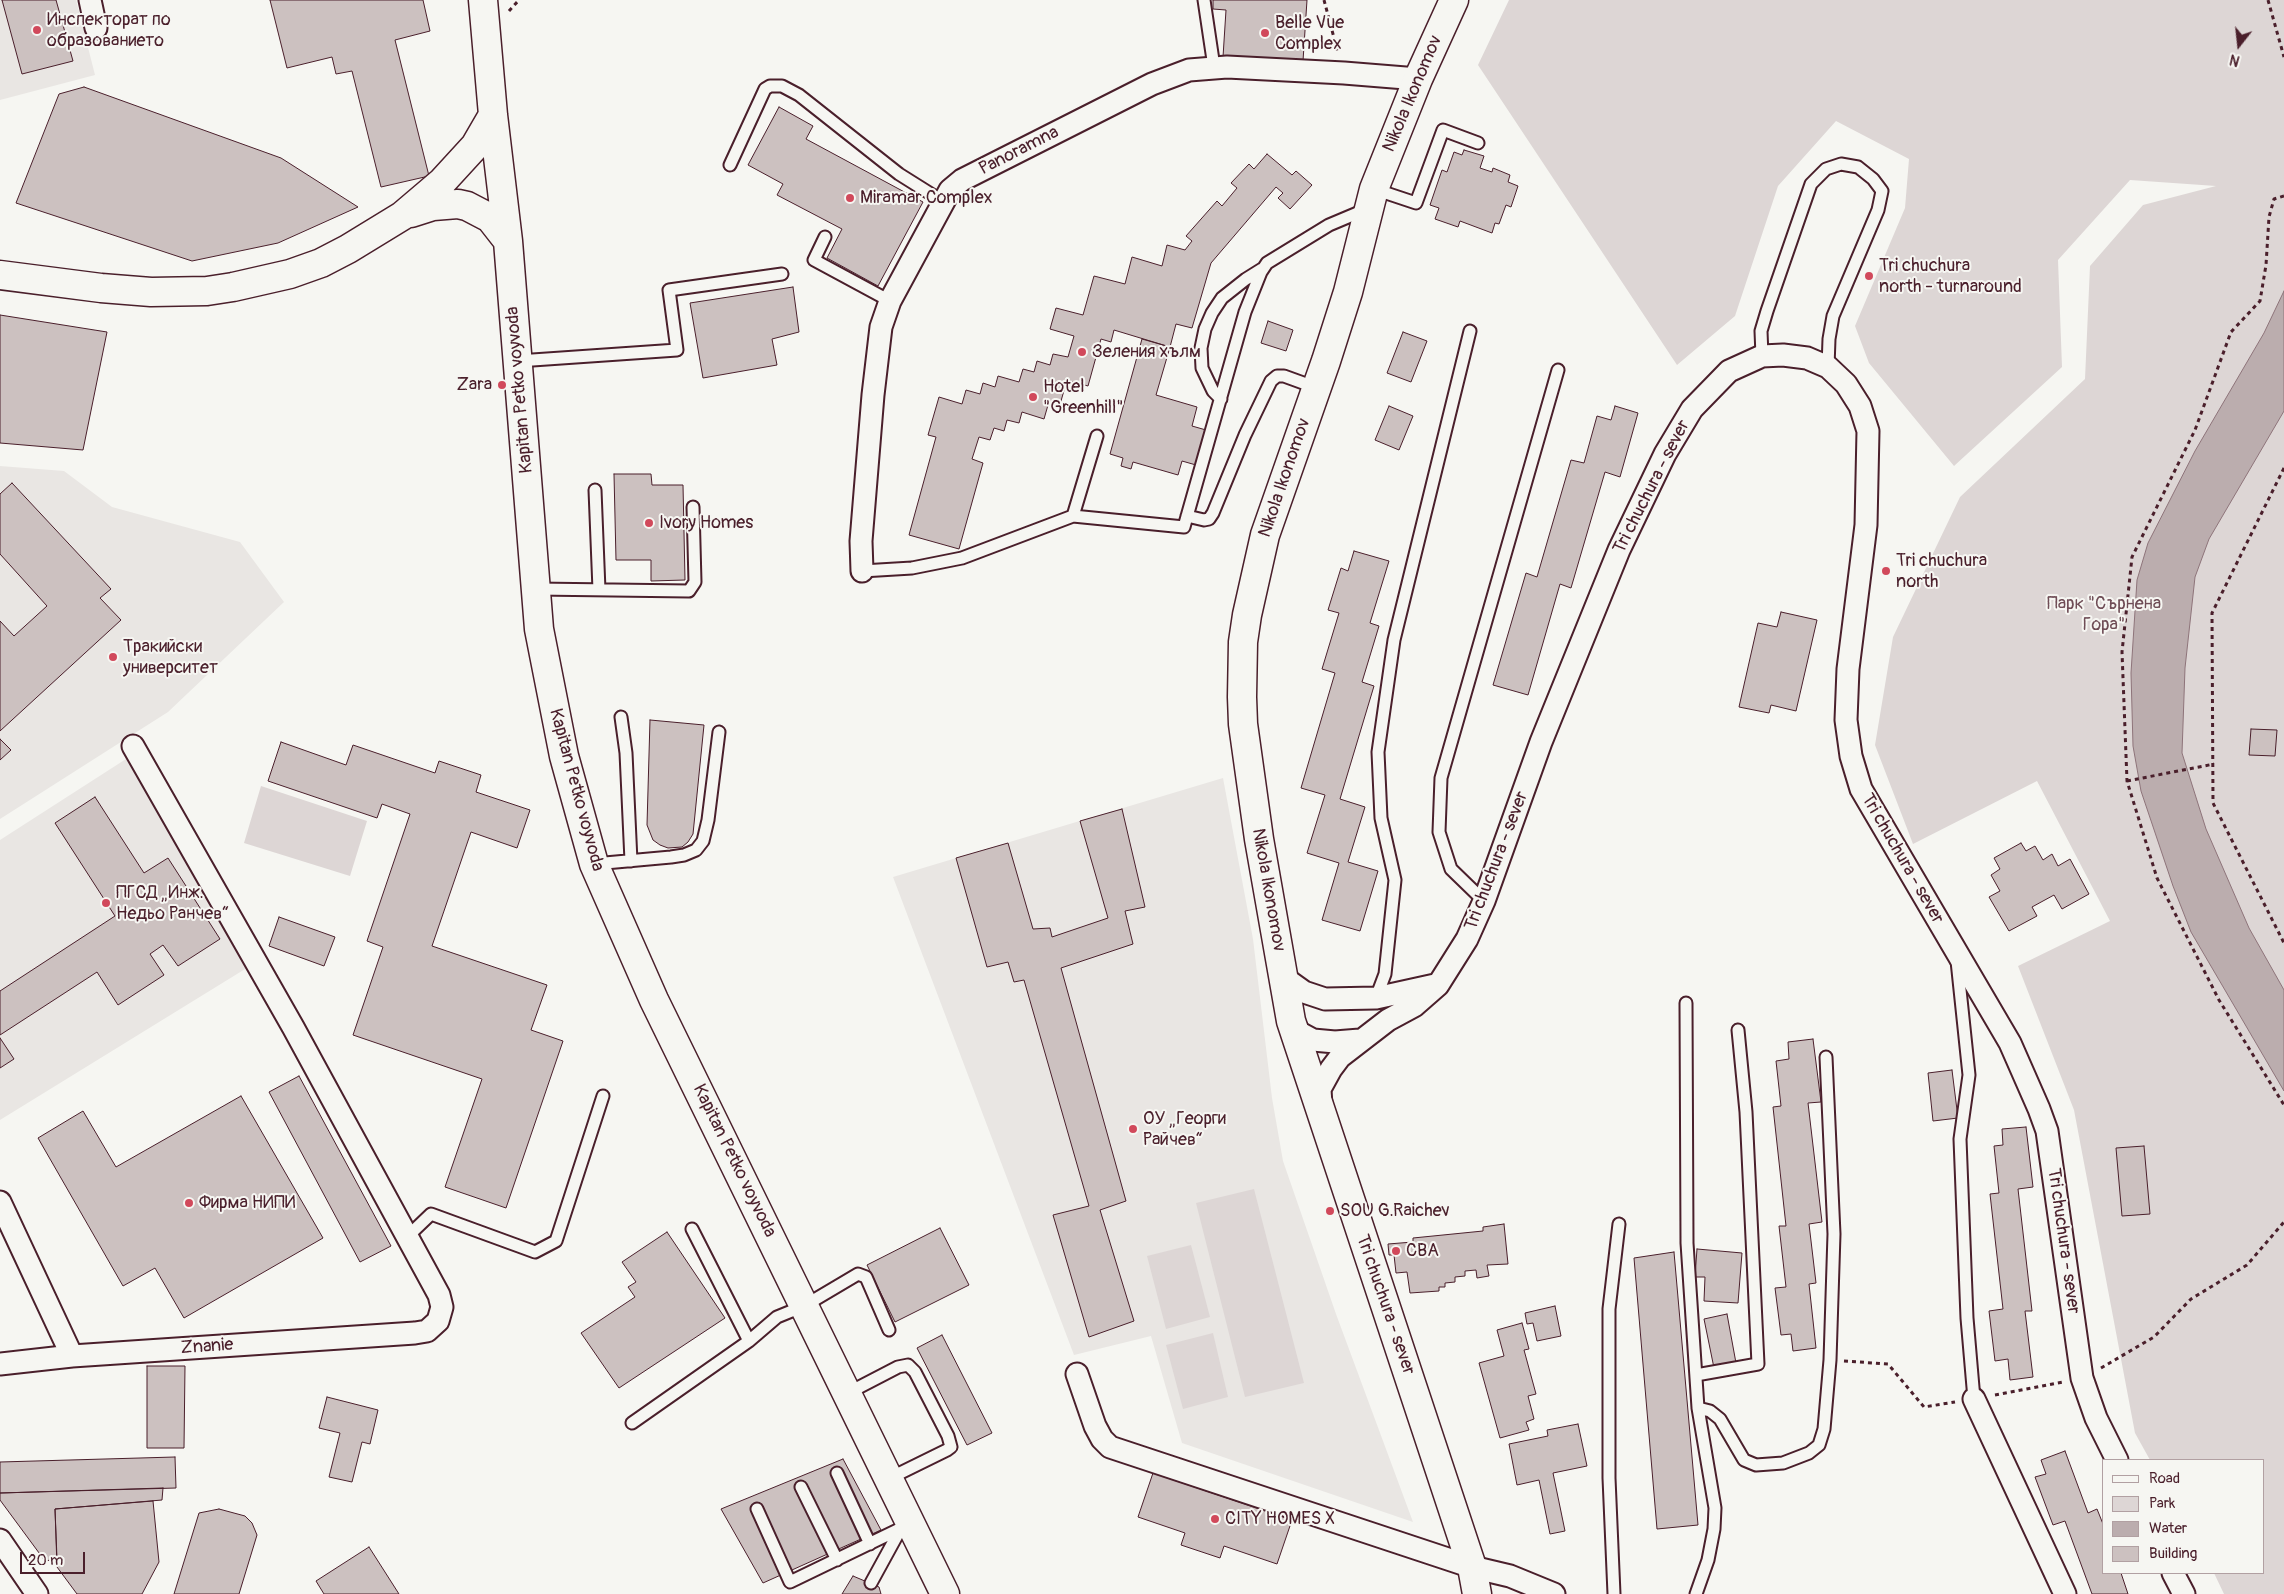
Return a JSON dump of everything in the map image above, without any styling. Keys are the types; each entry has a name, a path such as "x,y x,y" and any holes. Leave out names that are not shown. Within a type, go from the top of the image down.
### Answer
{"street":[{"path":"90,0 96,28"},
{"name":"Kapitan Petko voyvoda","path":"484,0 493,115 508,241 539,629 564,756 594,864 654,1000 888,1479 905,1527 945,1594"},
{"name":"Nikola Ikonomov","path":"1283,976 1259,840 1243,724 1243,642 1252,588 1265,535 1317,388 1348,292 1371,198 1418,80 1454,0"},
{"name":"Panoramna","path":"862,571 861,541 873,395 881,327 890,301 950,190 962,180 1152,84 1189,70 1214,67 1344,72 1418,80"},
{"path":"0,275 101,288 151,292 233,287 290,274 321,263 374,235 402,216 442,182 475,146 493,115"},
{"path":"402,216 433,206 458,204 475,209 490,218 508,241"},
{"name":"Tri chuchura - sever","path":"1323,1124 1320,1089 1340,1057 1388,1020 1414,1006 1438,985 1467,939 1484,901 1541,742 1619,550 1665,454 1692,408 1729,371 1762,356 1783,355 1808,358 1828,367 1846,384 1860,406 1868,431 1866,525 1848,668 1846,720 1851,756 1861,789 2010,1043 2047,1131 2082,1378 2096,1418 2116,1459"},
{"path":"133,746 288,1019 407,1237"},
{"path":"1283,976 1304,992 1325,999"},
{"name":"Tri chuchura - sever","path":"1283,976 1290,1021 1323,1124 1382,1292 1472,1567 1477,1594"},
{"path":"1360,1040 1335,1042 1313,1040 1300,1033 1290,1021 1295,1008 1301,1004 1325,999 1376,998 1438,985"},
{"path":"0,1202 72,1356"},
{"name":"Znanie","path":"0,1364 72,1356 427,1331 438,1321 442,1307 439,1295 407,1237"},
{"path":"1077,1374 1095,1426 1102,1439 1110,1447 1472,1567 1510,1576 1554,1594"},
{"path":"1974,1399 2065,1594"},
{"path":"4,1545 19,1594"},
{"path":"4,1545 37,1594"},
{"path":"2174,1574 2184,1594"}],"lane":[{"path":"1204,0 1214,67"},
{"path":"730,165 762,94 770,86 776,85 799,95 899,174 942,202"},
{"path":"862,571 912,568 962,558 1073,516 1184,527 1245,312 1254,284 1263,268 1267,263 1371,198 1416,203 1443,130 1478,143"},
{"path":"1762,356 1761,331 1766,311 1812,184 1826,169 1841,164 1858,167 1873,179 1882,191 1878,210 1833,316 1829,339 1828,367"},
{"path":"824,238 814,260 890,301"},
{"path":"1221,399 1213,391 1202,368 1201,348 1205,329 1216,306 1228,292 1263,268"},
{"path":"518,361 677,350 669,290 782,274"},
{"path":"1376,998 1385,974 1395,880 1381,818 1378,752 1394,640 1470,330"},
{"path":"1484,901 1451,868 1439,832 1441,778 1558,370"},
{"path":"1187,516 1204,520 1213,513 1245,435 1271,380 1277,376 1284,376 1317,388"},
{"path":"1073,516 1096,436"},
{"path":"595,490 599,590"},
{"path":"536,589 689,591 693,587 695,577 692,507"},
{"path":"621,717 626,753 631,861"},
{"path":"594,864 684,855 696,850 703,842 708,820 719,732"},
{"path":"1956,951 1969,1075 1960,1139 1967,1318 1974,1399"},
{"path":"1686,1003 1687,1243 1698,1408 1715,1508 1714,1529 1708,1560 1696,1594"},
{"path":"1696,1375 1758,1364 1746,1122 1738,1030"},
{"path":"1698,1408 1710,1411 1720,1419 1744,1460 1756,1465 1783,1463 1809,1453 1819,1445 1824,1429 1830,1360 1834,1234 1826,1057"},
{"path":"407,1237 431,1214 535,1252 556,1241 603,1096"},
{"path":"1614,1594 1609,1478 1609,1310 1619,1224"},
{"path":"692,1230 749,1341"},
{"path":"632,1423 749,1341 777,1318 804,1306 858,1274 862,1274 868,1283 889,1330"},
{"path":"846,1394 898,1367 908,1365 916,1372 948,1436 951,1447 947,1450 888,1479"},
{"path":"837,1473 870,1544"},
{"path":"801,1488 837,1560"},
{"path":"757,1509 790,1582 905,1527"},
{"path":"871,1582 905,1527"}],"path":[{"path":"1324,0 1344,72"},
{"path":"2268,0 2284,57"},
{"path":"2284,196 2274,199 2269,217 2266,265 2260,301 2231,332 2195,430 2132,557 2122,652 2127,781 2157,878 2219,1000 2284,1105"},
{"path":"2284,468 2212,613 2213,803 2284,943"},
{"path":"2127,781 2194,770 2214,764"},
{"path":"1830,1360 1888,1364 1924,1407 2082,1378 2154,1337 2191,1299 2247,1265 2284,1222"}],"shaded area":[{"path":"0,0 76,0 95,75 0,100"},
{"name":"Тракийски университет","path":"0,466 64,471 112,507 240,542 284,602 168,712 0,819"},
{"name":"ПГСД „Инж. Недьо Ранчев“","path":"126,759 250,966 0,1120 0,840"},
{"name":"ОУ „Георги Райчев“","path":"1223,778 1253,939 1272,1098 1283,1161 1336,1314 1413,1522 1182,1443 1151,1336 1074,1355 893,877"}],"green space":[{"name":"Парк \"Сърнена Гора\"","path":"1509,0 2284,0 2284,1594 2224,1594 2214,1574 2264,1574 2264,1459 2149,1459 2135,1433 2074,1110 2018,966 2110,921 2037,781 1913,844 1875,745 1893,637 1960,497 2085,379 2090,266 2143,205 2216,186 2130,180 2058,260 2062,367 1954,466 1869,363 1855,326 1905,208 1909,159 1836,121 1778,186 1735,316 1677,365 1478,65"},
{"path":"261,786 367,821 350,876 244,843"},
{"path":"1254,1189 1304,1383 1245,1397 1196,1203"},
{"path":"1191,1245 1210,1317 1166,1329 1147,1256"},
{"path":"1213,1333 1228,1397 1183,1409 1166,1345"}],"water":[{"path":"2284,291 2284,411 2209,539 2195,577 2185,668 2182,753 2206,829 2249,928 2284,990 2284,1091 2191,932 2173,886 2141,791 2133,746 2131,673 2137,580 2148,543 2195,451 2264,333"}],"building":[{"name":"Инспекторат по образованието","path":"2,0 56,0 73,61 22,74"},
{"path":"270,0 423,0 430,31 395,40 429,176 381,187 352,71 336,74 332,57 287,68"},
{"name":"Belle Vue Complex","path":"1213,0 1307,0 1303,61 1223,57 1226,10 1213,9"},
{"path":"84,87 281,158 358,207 278,243 192,261 16,203 59,94"},
{"name":"Miramar Complex","path":"779,107 813,126 806,139 923,202 878,286 827,258 842,229 777,195 783,184 748,165"},
{"path":"1464,150 1484,156 1480,168 1492,172 1493,168 1510,175 1508,182 1518,186 1511,207 1506,205 1499,224 1495,223 1492,233 1460,221 1458,227 1435,219 1439,208 1430,205 1442,170 1447,172 1454,152 1462,155"},
{"path":"1267,154 1292,175 1296,171 1312,185 1290,209 1278,198 1283,193 1276,187 1211,263 1192,328 1176,324 1170,347 1114,330 1111,342 1101,339 1088,386 1067,380 1059,408 1048,405 1044,419 1022,412 1019,423 1007,420 1004,431 994,428 990,440 979,437 972,459 983,463 959,549 909,535 936,437 928,435 939,397 962,404 966,390 980,394 983,383 995,387 998,376 1019,382 1023,369 1034,372 1037,361 1050,365 1053,354 1068,357 1074,336 1050,329 1056,308 1083,315 1094,276 1125,284 1132,257 1162,266 1167,245 1185,250 1192,241 1186,236 1217,201 1222,206 1237,188 1231,183 1249,164 1254,169"},
{"path":"793,287 799,332 772,339 777,365 703,378 690,303"},
{"path":"0,315 107,332 83,450 0,443"},
{"path":"1268,321 1293,330 1286,351 1261,343"},
{"path":"1403,332 1427,341 1411,382 1387,373"},
{"path":"1142,339 1170,347 1156,395 1197,407 1192,426 1206,430 1196,465 1182,461 1178,475 1133,462 1131,469 1121,466 1123,458 1110,454"},
{"path":"1389,406 1413,416 1399,450 1375,440"},
{"path":"1615,406 1638,413 1620,477 1605,472 1571,588 1560,584 1528,695 1493,685 1526,573 1537,577 1571,460 1584,463 1597,416 1611,420"},
{"name":"Ivory Homes","path":"614,474 651,474 652,485 683,485 685,580 651,581 651,560 616,560"},
{"path":"12,483 111,589 100,598 121,620 0,731 0,621 14,636 47,606 0,554 0,494"},
{"path":"1354,551 1389,561 1370,623 1379,626 1362,682 1374,686 1340,799 1365,807 1348,862 1378,871 1360,931 1322,920 1339,863 1307,853 1325,795 1301,788 1335,673 1322,669 1339,613 1328,610 1341,568 1348,571"},
{"path":"1781,612 1817,620 1796,711 1771,705 1769,713 1739,707 1758,623 1777,627"},
{"path":"650,720 704,725 693,834 682,847 668,848 660,845 653,840 647,825"},
{"path":"2251,729 2277,730 2275,756 2249,755"},
{"path":"0,739 11,750 0,760"},
{"path":"281,742 346,765 353,745 435,773 439,761 481,775 476,792 530,810 517,848 471,832 432,946 547,985 531,1030 563,1041 506,1208 445,1187 482,1079 353,1035 383,947 367,941 410,814 382,804 377,818 268,781"},
{"path":"95,797 144,873 168,858 220,939 178,966 163,945 150,954 164,975 118,1005 97,972 0,1035 0,991 115,916 55,823"},
{"path":"1122,809 1145,907 1125,911 1133,944 1061,968 1126,1201 1100,1210 1134,1321 1089,1337 1053,1215 1089,1206 1024,980 1014,982 1008,962 987,967 956,858 1008,843 1033,929 1050,928 1052,937 1108,918 1080,821"},
{"path":"2021,843 2026,851 2035,846 2043,860 2052,854 2058,866 2070,859 2089,894 2062,909 2054,895 2032,907 2037,916 2009,931 1989,897 2000,891 1991,875 2000,869 1994,858"},
{"path":"279,917 335,937 324,966 269,946"},
{"path":"0,1038 14,1059 0,1068"},
{"path":"1813,1039 1821,1102 1808,1103 1822,1222 1809,1224 1816,1283 1809,1284 1816,1348 1793,1351 1791,1334 1781,1335 1775,1288 1786,1287 1779,1226 1786,1226 1773,1107 1781,1106 1776,1061 1789,1059 1788,1042"},
{"path":"1952,1070 1958,1118 1933,1121 1928,1073"},
{"path":"299,1076 391,1246 360,1262 269,1092"},
{"name":"Фирма НИПИ","path":"241,1096 323,1238 184,1318 155,1268 123,1286 38,1138 83,1111 116,1167"},
{"path":"2026,1127 2033,1187 2018,1189 2032,1311 2025,1311 2033,1377 2010,1380 2008,1359 1995,1361 1989,1311 2003,1309 1990,1194 1999,1193 1994,1146 2003,1145 2002,1129"},
{"path":"2144,1146 2150,1214 2122,1216 2116,1148"},
{"path":"1504,1224 1508,1264 1487,1265 1489,1276 1477,1278 1476,1270 1465,1271 1465,1276 1455,1277 1455,1282 1445,1283 1445,1287 1439,1287 1439,1291 1410,1293 1407,1272 1396,1273 1394,1255 1389,1255 1388,1244 1413,1242 1413,1238 1483,1231 1483,1227"},
{"path":"940,1228 969,1285 895,1322 867,1265"},
{"path":"667,1232 725,1318 619,1388 581,1333 635,1297 628,1287 636,1282 622,1262"},
{"path":"1697,1249 1742,1253 1738,1303 1704,1301 1705,1277 1695,1277"},
{"path":"1674,1252 1698,1525 1657,1529 1634,1258"},
{"path":"1555,1306 1561,1336 1537,1341 1533,1323 1527,1324 1525,1313"},
{"path":"1727,1314 1736,1363 1714,1368 1704,1319"},
{"path":"1522,1323 1529,1349 1524,1350 1536,1394 1528,1396 1534,1419 1526,1422 1529,1430 1500,1438 1479,1363 1504,1356 1497,1330"},
{"path":"942,1335 992,1433 967,1445 917,1348"},
{"path":"147,1366 185,1366 184,1448 147,1448"},
{"path":"327,1397 378,1410 370,1444 362,1442 352,1482 329,1477 340,1433 319,1428"},
{"path":"1578,1424 1587,1466 1553,1473 1565,1531 1550,1534 1539,1480 1517,1485 1509,1444 1548,1436 1547,1430"},
{"path":"2065,1451 2088,1513 2097,1509 2102,1522 2102,1574 2121,1574 2128,1594 2092,1594 2065,1521 2053,1525 2035,1477 2046,1474 2041,1460"},
{"path":"175,1457 176,1488 0,1493 0,1462"},
{"path":"843,1459 881,1530 763,1583 721,1509"},
{"name":"CITY HOMES X","path":"1153,1473 1292,1520 1277,1564 1224,1546 1220,1558 1181,1545 1185,1533 1138,1517"},
{"path":"163,1488 162,1500 55,1509 57,1559 45,1561 0,1500 0,1493"},
{"path":"153,1501 159,1562 142,1594 77,1594 57,1567 55,1509"},
{"path":"219,1509 245,1516 252,1523 257,1535 239,1594 174,1594 199,1513"},
{"path":"369,1547 399,1594 324,1594 316,1581"},
{"path":"853,1576 879,1587 881,1594 842,1594"}],"place":[{"name":"Инспекторат по образованието","path":"37,30"},
{"name":"Belle Vue Complex","path":"1265,33"},
{"name":"Miramar Complex","path":"850,198"},
{"name":"Tri chuchura north - turnaround","path":"1869,276"},
{"name":"Зеления хълм","path":"1082,352"},
{"name":"Zara","path":"502,385"},
{"name":"Hotel \"Greenhill\"","path":"1033,397"},
{"name":"Ivory Homes","path":"649,523"},
{"name":"Tri chuchura north","path":"1886,571"},
{"name":"Тракийски университет","path":"113,657"},
{"name":"ПГСД „Инж. Недьо Ранчев“","path":"106,903"},
{"name":"ОУ „Георги Райчев“","path":"1133,1129"},
{"name":"Фирма НИПИ","path":"189,1203"},
{"name":"SOU G.Raichev","path":"1330,1211"},
{"name":"CBA","path":"1396,1251"},
{"name":"CITY HOMES X","path":"1215,1519"}]}
